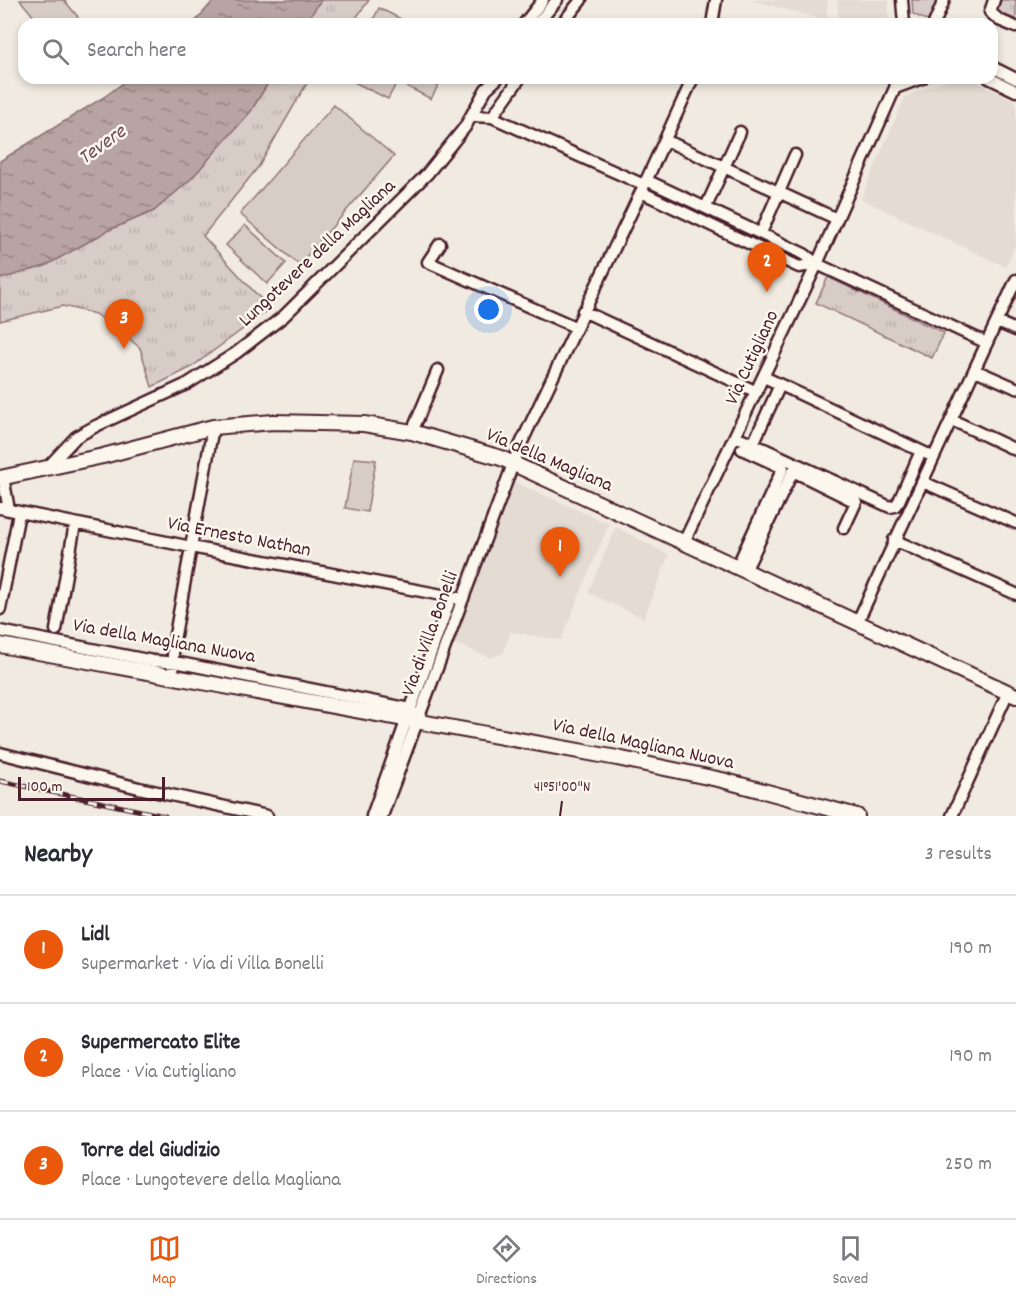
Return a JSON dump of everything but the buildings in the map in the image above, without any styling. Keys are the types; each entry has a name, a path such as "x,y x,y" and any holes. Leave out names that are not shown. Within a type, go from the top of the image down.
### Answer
{"main road":[{"name":"Via della Magliana","path":"1,478 213,427 249,423 331,423 412,432 513,463 1012,694"},
{"name":"Via della Magliana Nuova","path":"0,645 137,671 173,669 722,780 857,816"}],"street":[{"path":"529,18 543,0"},
{"path":"542,18 556,0"},
{"path":"567,18 581,0"},
{"path":"713,18 717,0"},
{"path":"902,0 904,18"},
{"path":"936,18 944,0"},
{"path":"994,0 990,12 996,18"},
{"path":"998,19 1016,27"},
{"path":"998,71 1016,79"},
{"path":"998,82 1016,91"},
{"name":"Lungotevere della Magliana","path":"46,469 76,437 175,391 260,336 310,292 377,222 416,186 460,134 489,84"},
{"name":"Lungotevere della Magliana","path":"486,89 491,84"},
{"path":"492,117 516,84"},
{"name":"Via di Villa Bonelli","path":"372,816 457,598 513,463 690,84"},
{"name":"Via Cutigliano","path":"684,542 817,264 896,84"},
{"path":"472,116 492,117 644,186 799,267 817,264"},
{"path":"706,207 740,132"},
{"path":"665,140 837,219"},
{"path":"761,233 795,155"},
{"path":"644,186 706,207 804,254 817,264 987,343"},
{"path":"440,244 428,262 575,327"},
{"path":"857,623 1016,280"},
{"path":"583,311 757,392"},
{"path":"997,322 1016,330"},
{"path":"412,432 438,370"},
{"path":"975,370 1016,388"},
{"path":"764,377 934,457"},
{"path":"753,444 780,385"},
{"path":"952,420 1016,450"},
{"path":"173,669 172,646 213,427"},
{"path":"735,436 890,507 895,506 921,451"},
{"path":"741,569 783,468 742,449"},
{"path":"741,569 793,471 856,502 844,528"},
{"path":"0,609 9,510 1,478"},
{"path":"923,482 1016,523"},
{"name":"Via Ernesto Nathan","path":"9,510 457,598"},
{"path":"56,630 75,524"},
{"path":"894,540 1016,594"},
{"name":"Via della Magliana Nuova","path":"0,631 153,661 173,669"},
{"path":"952,816 1012,694"},
{"name":"Via di Villa Bonelli","path":"382,816 412,717"},
{"path":"0,753 139,788 267,816"}],"shaded area":[{"path":"751,0 828,0 826,18"},
{"path":"837,0 889,0 888,18 839,18"},
{"path":"936,84 981,84 1016,101 1016,244 1006,267 861,199 905,97"},
{"path":"514,482 609,524 561,640 511,632 503,653 491,658 454,643"},
{"path":"616,527 669,555 644,618 588,593"}],"green space":[{"path":"20,0 64,0 78,17 77,18 35,18"},
{"path":"321,0 369,0 356,18 309,18"},
{"path":"912,0 937,0 929,18 922,18 913,14"},
{"path":"1000,0 1016,0 1016,23 994,13"},
{"path":"379,8 399,18 374,18"},
{"path":"267,84 307,84 259,166 203,236 270,309 190,368 152,387 140,348 95,314 63,306 0,321 0,279 45,266 109,230 154,211 191,179 251,111"},
{"path":"358,84 396,84 388,99"},
{"path":"405,84 439,84 431,99"},
{"path":"334,105 394,156 299,265 240,214"},
{"path":"245,225 286,263 267,284 226,245"},
{"path":"828,277 944,333 932,358 816,303"},
{"path":"354,458 376,460 367,512 345,508"}],"water":[{"path":"214,0 321,0 309,18 198,18"},
{"name":"Tevere","path":"122,84 267,84 251,111 191,179 154,211 109,230 45,266 0,279 0,161"}],"railway":[{"path":"0,781 165,816"}],"place":[{"name":"Supermercato Elite","path":"767,292"},
{"name":"Torre del Giudizio","path":"124,349"},
{"name":"Lidl","path":"560,577"}]}
